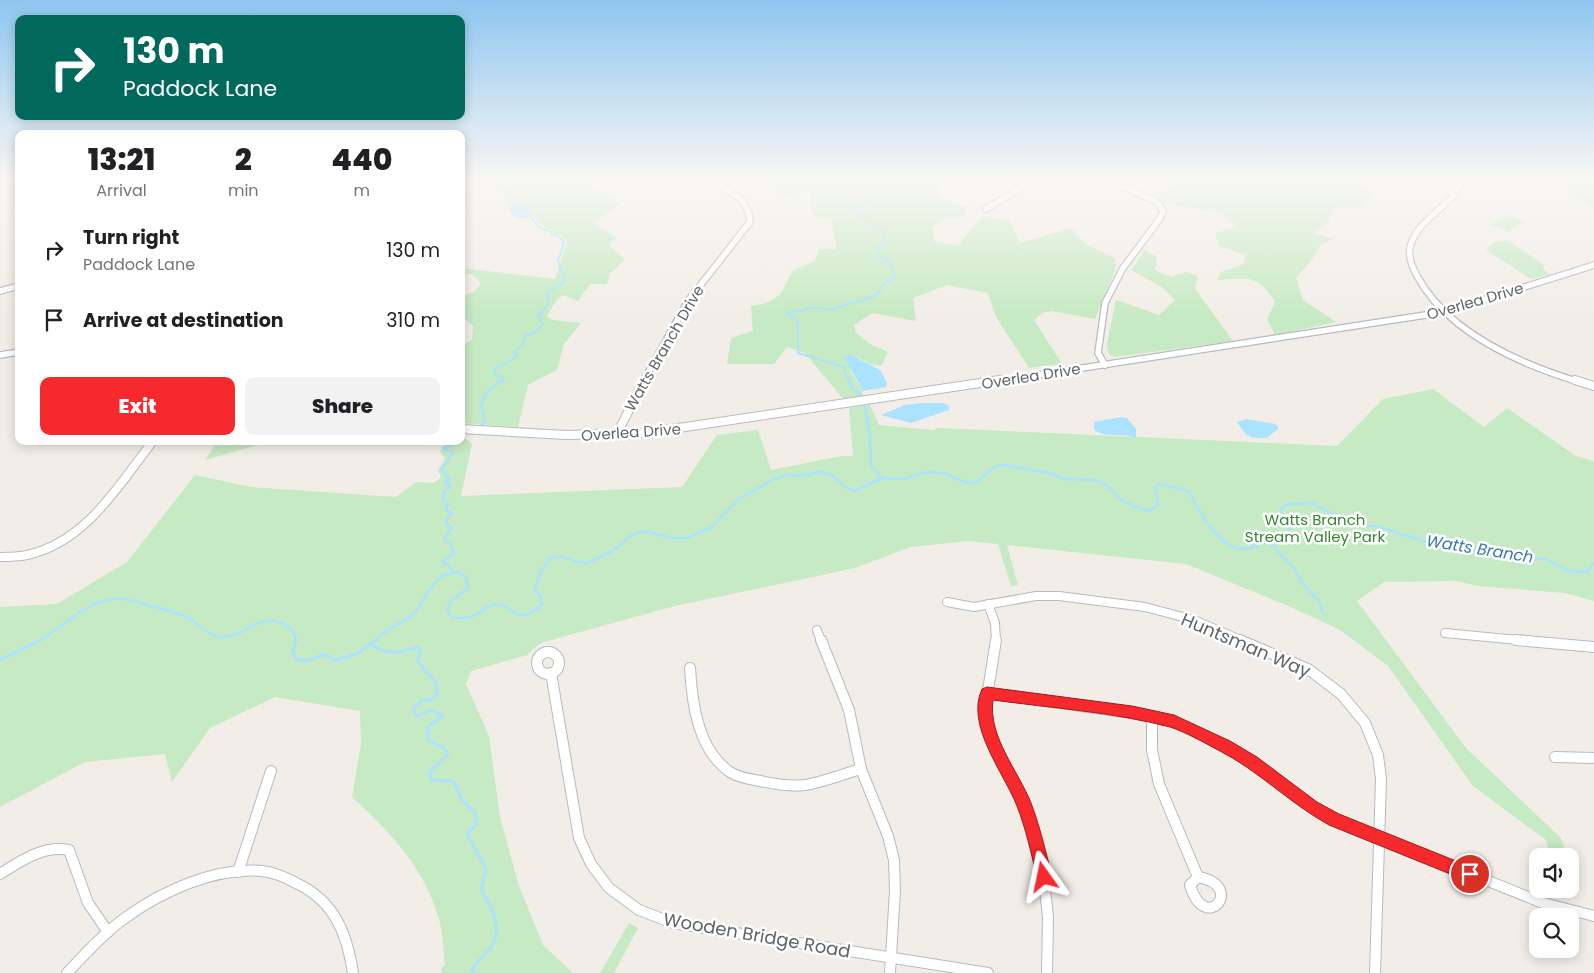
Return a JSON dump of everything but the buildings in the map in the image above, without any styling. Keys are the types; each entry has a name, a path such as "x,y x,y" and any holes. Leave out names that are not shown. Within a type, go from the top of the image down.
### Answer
{"street":[{"name":"Watts Branch Drive","path":"616,436 630,405 688,301 748,224"},
{"path":"1104,365 1098,353 1105,303 1123,268 1157,224"},
{"path":"1423,224 1410,245 1411,263 1416,277 1424,290 1445,312 1474,334 1504,351 1540,368 1594,386"},
{"name":"Overlea Drive","path":"465,429 574,436 616,436 671,431 1445,312 1594,265"},
{"path":"0,291 15,287"},
{"path":"0,356 15,353"},
{"path":"0,557 22,557 41,552 79,531 92,518 150,445"},
{"name":"Huntsman Way","path":"947,602 974,607 1036,596 1059,596 1145,607 1194,620 1308,669 1341,694 1365,723 1378,755 1380,771 1380,838 1375,973"},
{"path":"988,604 995,623 996,642 984,709 987,728 1024,803 1042,863 1048,917 1047,973"},
{"path":"817,630 849,710 860,769 888,836 894,860 895,891 890,973"},
{"path":"1445,633 1594,647"},
{"path":"690,668 691,694 706,744 714,759 738,777 776,784 804,785 860,769"},
{"name":"Wooden Bridge Road","path":"550,673 579,838 591,864 609,888 639,910 673,923 988,973"},
{"path":"987,693 1152,716 1174,722 1225,746 1252,762 1312,808 1334,820 1543,903 1594,916"},
{"path":"1152,716 1152,750 1159,784 1198,877"},
{"path":"1555,757 1594,758"},
{"path":"238,872 271,771"},
{"path":"0,874 48,850 61,847 69,850 88,902 108,932"},
{"path":"67,973 108,932 126,918 174,890 205,879 238,872 263,871 284,877 316,894 334,911 346,934 353,973"}],"green space":[{"path":"542,224 595,224 617,238 608,245 625,259 610,274 607,284 590,284 578,301 563,295 557,299 547,316 552,320 581,323 564,344 557,370 528,385 518,427 465,423 465,344 472,340 473,326 465,319 465,295 474,292 481,283 472,274 465,273 465,268 555,279 567,242 561,235 554,234 552,230"},
{"path":"832,224 936,224 932,227 935,242 958,246 975,224 1011,224 1020,243 1071,228 1086,244 1115,258 1116,269 1095,319 1052,311 1042,313 1034,320 1062,364 1029,368 996,317 988,293 947,285 913,298 916,321 872,313 854,325 856,333 870,344 888,352 881,366 870,364 853,355 851,372 863,391 858,399 843,399 805,353 787,347 774,364 727,364 731,338 753,331 751,306 768,302 778,296 782,292 792,271 815,261 819,249 837,249"},
{"path":"1234,224 1325,224 1313,233 1334,239 1321,244 1313,258 1296,278 1303,300 1336,322 1275,335 1267,319 1275,302 1263,286 1257,282 1244,279 1217,280 1221,272 1244,264 1246,255 1219,246 1215,233 1237,227"},
{"path":"1492,224 1519,224 1508,232"},
{"path":"1507,240 1543,264 1544,269 1550,274 1531,279 1486,250 1494,242"},
{"path":"1145,250 1157,257 1155,270 1171,277 1185,272 1198,276 1195,289 1233,341 1115,357 1109,355 1107,344 1116,300 1159,315 1175,300 1162,287 1131,270"},
{"name":"Watts Branch Stream Valley Park","path":"1433,389 1484,427 1507,408 1576,456 1594,461 1594,601 1565,593 1478,586 1457,581 1384,582 1357,601 1466,748 1561,838 1564,848 1548,848 1546,840 1473,786 1388,666 1340,630 1286,605 1186,564 1007,545 1018,585 1011,586 998,544 968,541 911,547 855,568 675,606 544,642 527,655 471,671 466,684 489,736 500,817 519,886 543,945 573,973 442,973 441,968 445,965 440,924 433,900 425,883 393,838 352,797 361,744 360,711 275,697 210,728 172,782 165,754 85,762 0,807 0,607 57,604 127,562 195,475 251,487 396,497 416,482 433,483 441,478 438,470 445,459 440,451 447,445 465,445 465,438 472,444 461,496 682,487 717,435 758,430 771,470 841,456 853,456 849,408 870,405 879,425 933,430 938,428 1337,446 1383,399"},
{"path":"215,445 258,445 205,460"},
{"path":"629,923 638,928 614,973 600,973"}],"water":[{"path":"850,354 880,370 887,383 886,387 863,391 844,357"},
{"path":"943,403 949,406 949,410 911,423 881,415 905,405"},
{"path":"1121,417 1127,418 1136,429 1136,438 1125,435 1103,434 1094,429 1094,422"},
{"path":"1246,419 1276,424 1279,428 1267,438 1252,437 1246,434 1237,422"}],"waterway":[{"path":"502,382 504,378 494,373 494,369 512,360 517,355 514,352 521,347 525,336 535,332 543,324 538,315 547,306 547,293 565,281 558,261 564,242 558,236 552,235 550,231 540,228 537,224"},
{"path":"849,382 844,367 798,353 798,322 787,313 811,308 833,309 875,296 886,282 896,277 887,259 877,256 879,247 885,241 881,229 869,224"},
{"path":"482,425 485,421 481,405 488,391 502,380"},
{"path":"849,380 851,387 864,397"},
{"path":"865,407 870,436 871,465 882,478"},
{"path":"449,445 443,448 453,453 441,470 450,479 445,483 451,486 443,493 443,500 448,502 446,510 452,513 447,518 446,524 452,527 444,539 450,544 454,553 443,561 443,564 448,564 452,571"},
{"name":"Watts Branch","path":"882,478 903,479 928,472 945,474 968,483 977,482 993,468 1002,465 1045,472 1067,479 1096,480 1109,487 1119,498 1135,507 1150,511 1158,505 1155,487 1161,484 1189,491 1212,530 1230,545 1240,549 1250,548 1290,535 1290,526 1280,517 1281,509 1288,504 1312,503 1338,517 1357,524 1379,527 1436,545 1466,545 1496,555 1545,559 1569,571 1587,572 1594,563"},
{"name":"Watts Branch","path":"376,640 413,614 437,580 444,575 461,572 466,578 468,588 452,600 447,609 452,618 466,618 476,615 490,606 500,605 506,606 519,615 524,615 542,605 541,597 535,591 539,575 550,558 561,556 577,562 588,563 613,551 633,534 646,531 673,538 687,538 712,527 739,499 772,480 787,475 801,476 819,472 832,475 844,486 854,491 882,478"},
{"path":"1269,542 1293,567 1304,585 1319,601 1323,614"},
{"name":"Watts Branch","path":"39,641 85,609 106,600 118,598 182,615 213,635 231,636 259,622 274,621 290,629 295,635 296,640"},
{"name":"Watts Branch","path":"296,640 293,651 296,659 307,661 325,654 335,661 358,653 376,640"},
{"name":"Watts Branch","path":"0,660 39,641"},
{"path":"372,644 388,652 419,647 420,654 417,660 436,683 437,695 431,700 423,700 413,709 415,714 419,716 431,710 443,716 428,727 428,740 443,747 448,754 430,772 431,780 454,781 460,797 475,813 477,823 467,834 486,869 481,890 493,912 496,928 496,936 493,943 477,963 472,973"}],"route":[{"path":"1044,877 1034,832 1024,803 987,728 984,709 987,693 1132,712 1174,722 1225,746 1252,762 1312,808 1334,820 1470,874"}]}
